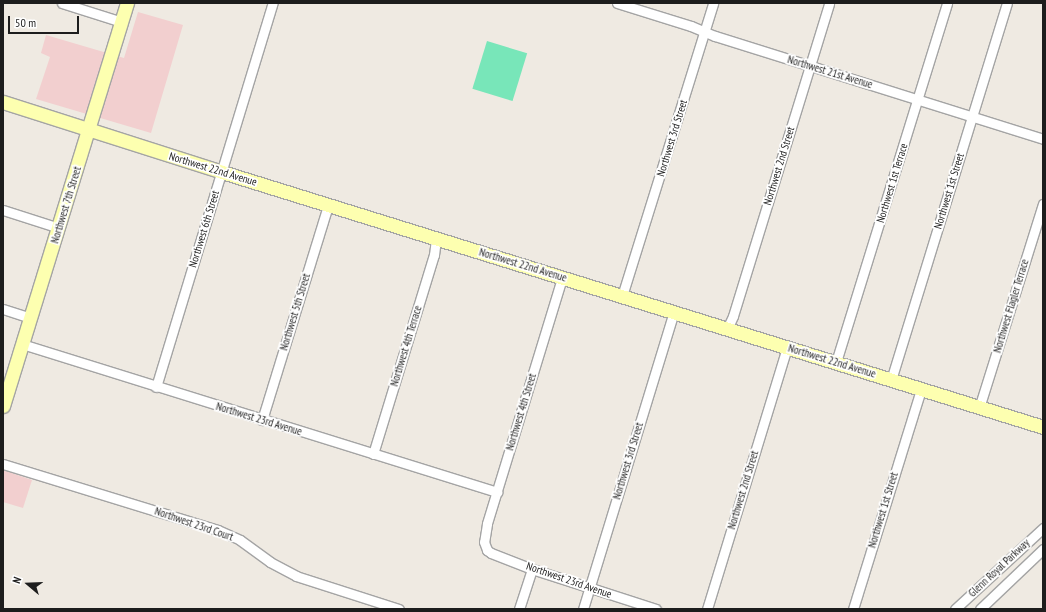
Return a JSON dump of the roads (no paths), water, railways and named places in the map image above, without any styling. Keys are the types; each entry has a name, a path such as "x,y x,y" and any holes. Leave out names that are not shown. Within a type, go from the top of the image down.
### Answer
{"main road":[{"name":"Northwest 7th Street","path":"3,406 127,3"},
{"name":"Northwest 22nd Avenue","path":"3,102 436,239 1043,427"}],"street":[{"path":"62,3 122,22"},
{"name":"Northwest 6th Street","path":"156,387 273,3"},
{"name":"Northwest 21st Avenue","path":"617,3 810,66 1043,139"},
{"name":"Northwest 3rd Street","path":"622,296 713,3"},
{"name":"Northwest 2nd Street","path":"727,329 733,316 829,3"},
{"name":"Northwest 1st Terrace","path":"836,362 947,3"},
{"name":"Northwest 1st Street","path":"891,380 1007,3"},
{"name":"Northwest Flagler Terrace","path":"979,408 1043,204"},
{"name":"Northwest 5th Street","path":"262,420 328,205"},
{"path":"3,210 59,228"},
{"name":"Northwest 4th Terrace","path":"373,454 434,255 436,239"},
{"name":"Northwest 4th Street","path":"485,546 484,542 487,524 562,278"},
{"path":"3,309 30,318"},
{"name":"Northwest 3rd Street","path":"583,609 674,312"},
{"name":"Northwest 23rd Avenue","path":"22,344 497,492"},
{"name":"Northwest 2nd Street","path":"707,609 787,347"},
{"name":"Northwest 1st Street","path":"853,609 921,389"},
{"name":"Northwest 23rd Court","path":"3,464 218,530 240,540 270,562 296,576 399,609"},
{"name":"Glenn Royal Parkway","path":"955,609 1043,528"},
{"name":"Northwest 23rd Avenue","path":"485,546 491,553 532,569 656,609"},
{"name":"Glenn Royal Parkway","path":"980,609 1043,549"},
{"path":"519,609 532,569"}]}
